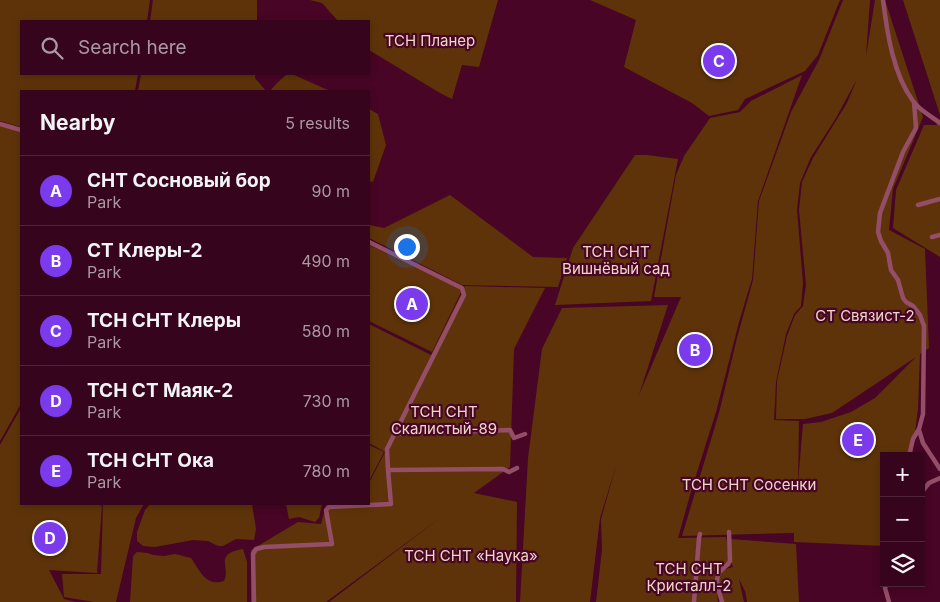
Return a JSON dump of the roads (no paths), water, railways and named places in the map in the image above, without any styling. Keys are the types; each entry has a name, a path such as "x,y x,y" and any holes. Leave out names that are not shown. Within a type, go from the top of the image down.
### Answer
{"street":[{"path":"883,0 886,22 904,87 914,102 924,112 940,122"},
{"path":"911,452 913,439 923,414 924,326 920,315 903,298 898,280 891,270 888,254 878,232 880,213 903,152 916,128 914,102"},
{"path":"0,124 20,130"},
{"path":"918,204 940,199"},
{"path":"932,237 940,235"},
{"path":"370,242 462,288 464,295 387,450 390,504 370,505"},
{"path":"918,428 923,443 940,469"},
{"path":"395,434 510,430 514,438 525,434"},
{"path":"388,470 503,469 509,472 516,468"},
{"path":"925,488 929,483 940,478"},
{"path":"254,602 254,554 256,549 264,546 332,544 326,510 329,507 370,505"},
{"path":"722,602 717,582 719,573 729,565 730,561 729,532"},
{"path":"694,602 700,534"},
{"path":"886,587 889,602"}],"place":[{"name":"ТСН СНТ Клеры","path":"719,61"},
{"name":"СНТ Сосновый бор","path":"412,304"},
{"name":"СТ Клеры-2","path":"695,350"},
{"name":"ТСН СНТ Ока","path":"858,440"},
{"name":"ТСН СТ Маяк-2","path":"50,538"}],"park label":[{"name":"ТСН Планер","path":"430,40"},
{"name":"ТСН СНТ Вишнёвый сад","path":"616,260"},
{"name":"СТ Связист-2","path":"865,315"},
{"name":"ТСН СНТ Скалистый-89","path":"444,420"},
{"name":"ТСН СНТ Сосенки","path":"749,484"},
{"name":"ТСН СНТ «Наука»","path":"471,555"},
{"name":"ТСН СНТ Кристалл-2","path":"689,576"}]}
